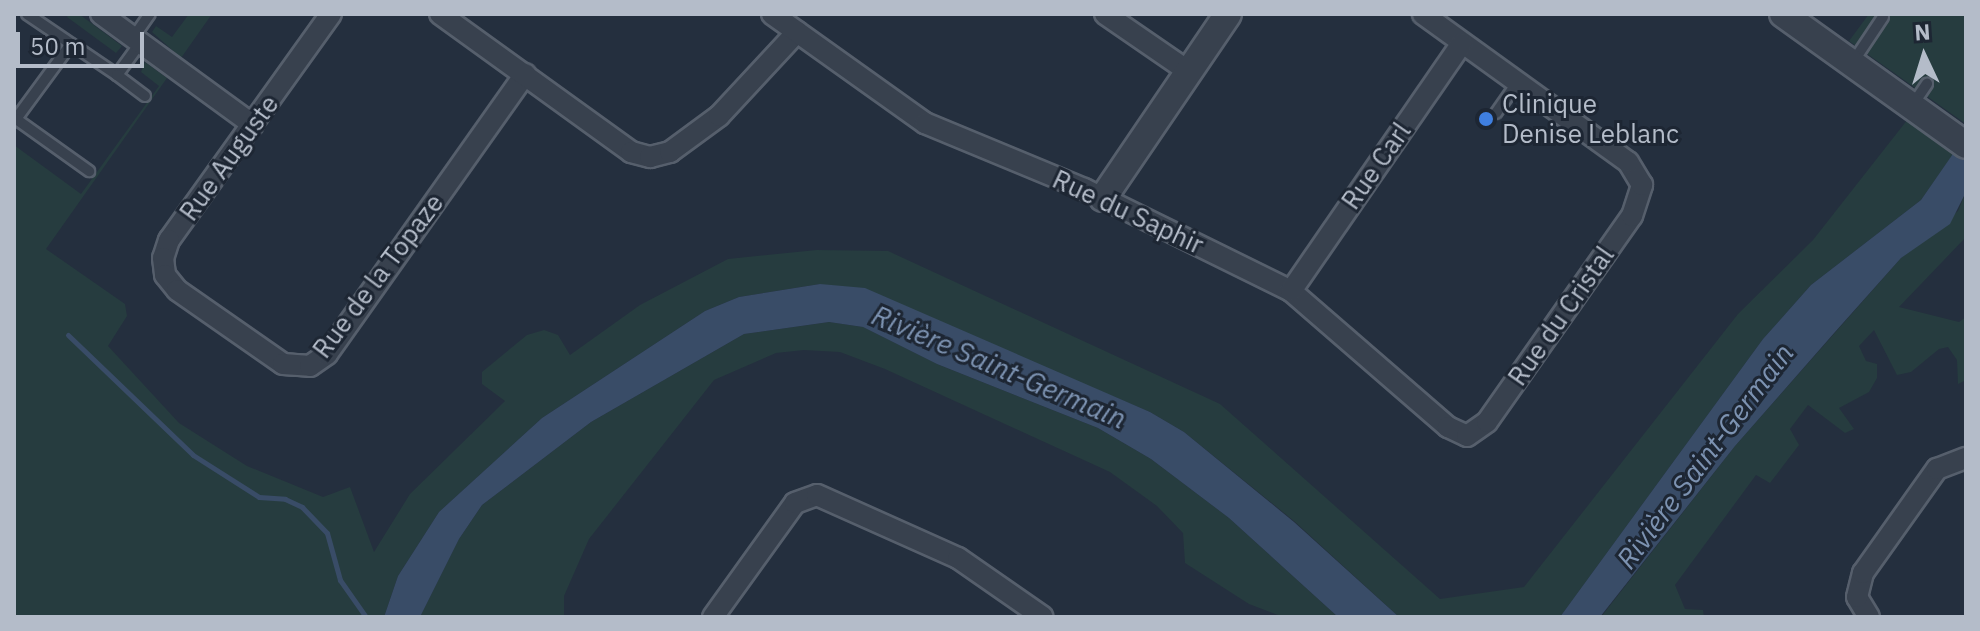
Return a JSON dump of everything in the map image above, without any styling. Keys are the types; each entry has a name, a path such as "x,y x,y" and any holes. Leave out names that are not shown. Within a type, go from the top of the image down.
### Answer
{"street":[{"path":"101,14 253,125"},
{"name":"Rue Auguste","path":"163,267 169,240 331,14"},
{"path":"440,14 631,152 656,157 670,152 719,116 797,32"},
{"name":"Rue du Saphir","path":"772,14 925,123 1103,198 1291,291 1448,427 1467,436"},
{"path":"1105,14 1188,71"},
{"path":"1103,198 1228,14"},
{"path":"1423,14 1518,82"},
{"path":"1783,14 1852,63 1920,95 1939,126 1966,145"},
{"name":"Rue Carl","path":"1291,291 1462,43"},
{"name":"Rue de la Topaze","path":"163,267 177,290 273,358 291,367 317,362 525,74"},
{"name":"Rue du Cristal","path":"1467,436 1487,422 1632,216 1642,185 1628,162 1518,82"},
{"path":"1869,617 1857,597 1863,573 1937,469 1966,458"},
{"path":"713,617 789,510 810,496 835,501 958,558 1043,617"}],"lane":[{"path":"27,14 145,96"},
{"path":"42,25 51,14"},
{"path":"117,75 150,14"},
{"path":"1852,63 1883,17"},
{"path":"71,44 16,119 89,171"},
{"path":"1496,113 1518,82"}],"green space":[{"path":"69,14 79,14 122,46 116,53 67,17"},
{"path":"189,14 212,14 181,58 152,32 156,26 172,37"},
{"path":"1869,14 1966,14 1966,124 1849,41"},
{"path":"145,62 167,78 46,249 125,304 127,316 108,346 179,423 247,466 323,497 350,487 374,552 410,494 505,401 482,384 482,372 527,335 544,330 558,335 570,355 640,305 728,259 817,250 888,251 1220,404 1440,599 1524,587 1738,314 1813,240 1908,119 1954,153 1921,200 1811,285 1763,339 1560,617 1399,617 1294,521 1184,432 1150,412 989,344 820,284 739,297 705,311 542,418 439,512 398,576 384,617 14,617 14,145 81,194 159,86 141,72"},
{"path":"1966,192 1966,237 1899,307 1959,322 1966,317 1966,380 1958,384 1957,360 1948,347 1939,349 1911,372 1897,375 1874,330 1859,346 1866,361 1877,364 1877,378 1869,392 1839,408 1854,429 1845,433 1808,405 1790,429 1799,445 1770,483 1756,475 1675,585 1685,609 1703,610 1704,617 1601,617 1735,446 1901,258 1958,211"},
{"path":"829,322 863,327 937,364 1098,428 1151,459 1229,518 1338,617 1283,617 1249,604 1185,563 1183,533 1157,506 1110,472 885,369 840,352 804,350 776,353 714,380 589,539 564,596 564,617 420,617 459,539 482,505 591,422 744,334"}],"water":[{"name":"Rivière Saint-Germain","path":"1966,135 1966,192 1950,224 1901,258 1835,332 1735,446 1600,617 1560,617 1763,339 1811,285 1921,200"},
{"name":"Rivière Saint-Germain","path":"820,284 865,288 1150,412 1184,432 1294,522 1399,617 1338,617 1229,518 1151,459 1098,428 937,364 863,327 829,322 744,334 591,422 482,505 459,539 420,617 384,617 398,576 439,512 542,418 705,311 739,297"}],"waterway":[{"path":"68,335 193,455 259,497 285,499 302,507 327,533 340,580 366,617"}],"place":[{"name":"Clinique Denise Leblanc","path":"1486,119"}]}
